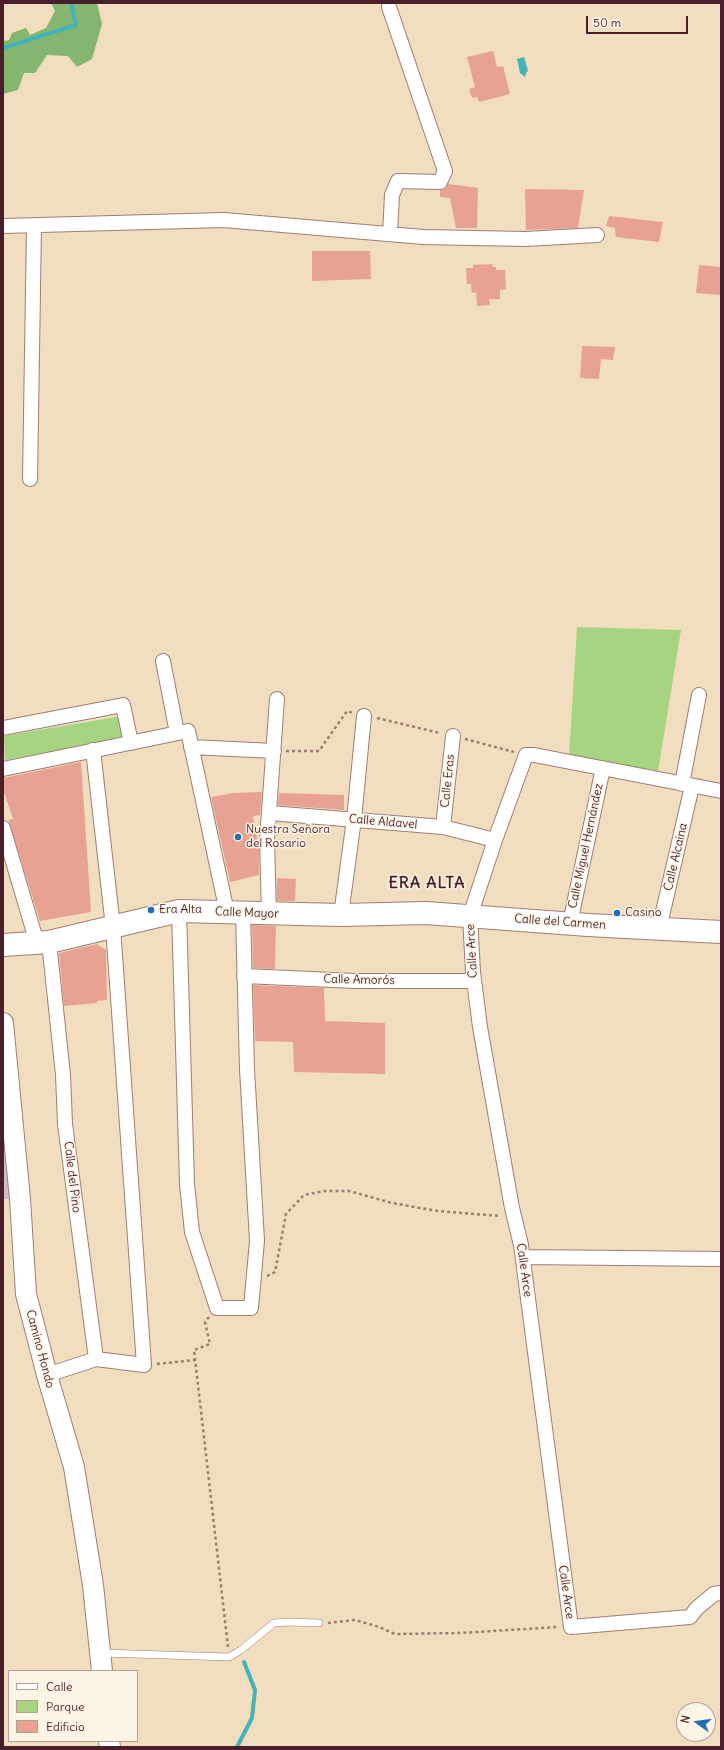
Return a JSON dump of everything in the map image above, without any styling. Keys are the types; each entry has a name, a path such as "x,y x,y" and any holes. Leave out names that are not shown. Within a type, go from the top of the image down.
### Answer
{"main road":[{"name":"Calle Mayor","path":"3,945 43,943 179,911 341,915 426,913 470,916"},
{"name":"Calle del Carmen","path":"470,916 721,932"},
{"name":"Camino Hondo","path":"3,1023 20,1199 26,1294 46,1375 74,1467 93,1585 101,1662"}],"street":[{"path":"389,7 445,172 440,182 398,181 392,195 390,234"},
{"path":"3,226 224,220 390,234 526,239 597,235"},
{"path":"30,479 34,226"},
{"path":"163,661 177,733"},
{"name":"Calle Alcaina","path":"660,929 687,785 699,695"},
{"path":"269,914 267,840 277,699"},
{"path":"3,728 123,705 131,743"},
{"path":"341,915 354,819 364,716"},
{"path":"3,768 188,731 235,912 244,976 257,1241 251,1308 217,1308 192,1232 187,1184 179,911"},
{"name":"Calle Eras","path":"442,827 453,736"},
{"path":"191,747 274,751"},
{"path":"46,1375 96,1360 144,1364 113,927 93,750"},
{"path":"470,916 495,840 526,756 534,755 721,792"},
{"name":"Calle Miguel Hernández","path":"570,923 603,768"},
{"name":"Calle Aldavel","path":"270,813 442,827 495,840"},
{"name":"Calle del Pino","path":"3,828 43,943 63,1075 65,1124 96,1360"},
{"name":"Calle Arce","path":"470,916 474,981 514,1217 523,1257 571,1626"},
{"name":"Calle Amorós","path":"244,976 355,980 474,981"},
{"path":"523,1257 721,1258"},
{"path":"571,1626 690,1617 697,1608 714,1594 721,1593"}],"lane":[{"path":"101,1662 229,1657 241,1650 274,1624 288,1622 319,1623"}],"path":[{"path":"274,751 319,751 347,711 453,736 526,756"},
{"path":"254,1281 275,1272 286,1214 304,1195 324,1191 349,1191 392,1203 438,1211 514,1217"},
{"path":"217,1308 205,1322 210,1344 194,1350 229,1657"},
{"path":"144,1364 195,1360"},
{"path":"319,1623 355,1620 379,1626 395,1634 460,1633 571,1626"}],"shaded area":[{"path":"3,1023 20,1199 3,1199"}],"green space":[{"path":"51,3 97,3 102,24 92,59 77,67 68,56 47,55 35,73 24,73 18,90 3,94 3,41 9,40 12,33 26,28 30,35 46,28 55,11"},
{"path":"577,627 681,630 658,771 569,756"},
{"path":"122,716 125,739 5,760 4,736"}],"water":[{"path":"524,57 528,71 525,77 520,73 517,59"}],"building":[{"path":"493,51 497,67 503,66 510,94 479,102 477,97 472,98 469,89 475,87 467,57"},
{"path":"448,184 478,188 477,228 456,228 450,198 440,197 440,190 445,189"},
{"path":"525,189 584,190 578,228 526,230"},
{"path":"609,216 663,222 659,242 616,237 615,228 606,226"},
{"path":"312,251 370,251 371,279 312,281"},
{"path":"492,264 493,267 496,267 496,270 505,270 506,289 500,290 500,299 489,299 490,305 477,306 476,292 472,293 471,284 467,284 466,268 473,268 473,265"},
{"path":"699,265 721,267 721,295 696,293"},
{"path":"582,346 615,347 613,360 601,359 599,379 580,378"},
{"path":"81,762 91,912 40,921 8,820 13,819 3,789 3,778"},
{"path":"262,792 260,815 253,816 259,849 259,875 230,882 211,797 233,793"},
{"path":"279,793 344,795 344,810 278,805"},
{"path":"277,878 296,879 295,901 277,901"},
{"path":"252,925 276,926 275,969 253,968"},
{"path":"97,944 106,950 107,1000 97,1001 97,1003 64,1006 59,953"},
{"path":"253,985 324,988 325,1021 385,1023 385,1074 294,1072 293,1042 255,1041"}],"waterway":[{"path":"3,48 76,25 71,3"},
{"path":"237,1747 252,1718 255,1690 244,1662"}],"place":[{"name":"Nuestra Señora del Rosario","path":"238,837"},
{"name":"Era Alta","path":"151,910"},
{"name":"Casino","path":"617,913"}],"district":[{"name":"ERA ALTA","path":"427,883"}]}
